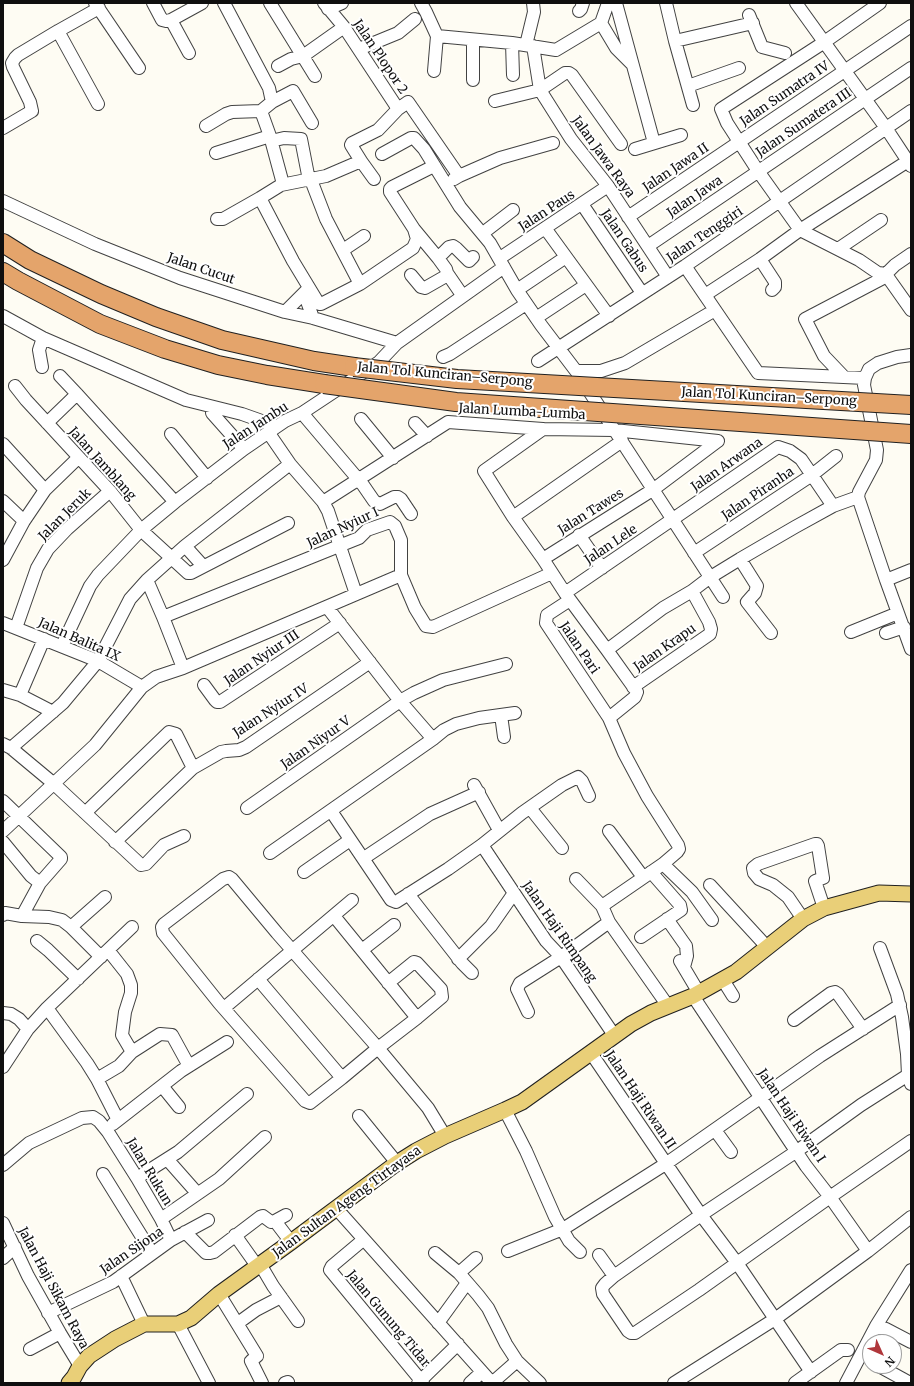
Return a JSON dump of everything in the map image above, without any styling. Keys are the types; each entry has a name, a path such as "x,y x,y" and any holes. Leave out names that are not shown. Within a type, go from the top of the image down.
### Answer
{"highway":[{"name":"Jalan Tol Kunciran–Serpong","path":"3,243 30,260 101,294 156,317 215,338 314,361 457,379 911,405"},
{"name":"Jalan Tol Kunciran–Serpong","path":"3,272 100,324 165,349 218,365 324,384 456,402 911,434"}],"main road":[{"name":"Jalan Sultan Ageng Tirtayasa","path":"69,1383 80,1366 89,1356 115,1339 144,1324 178,1324 191,1318 219,1294 258,1265 416,1151 530,1097 614,1035 651,1013 696,994 736,972 804,918 824,908 879,893 911,894"}],"street":[{"path":"153,3 162,20 172,20 202,3"},
{"path":"224,3 269,88 272,102"},
{"path":"270,3 315,76"},
{"path":"326,6 342,3"},
{"path":"421,3 437,36 434,70"},
{"path":"529,46 534,12 533,3"},
{"path":"437,36 512,43 556,50 601,23 608,3"},
{"path":"616,3 654,143"},
{"path":"666,3 693,105"},
{"path":"880,3 823,43 721,110 727,123 758,171 800,230 859,260 878,273 887,275 911,310"},
{"path":"3,128 32,111 30,102 12,63 18,55 97,6 139,68"},
{"name":"Jalan Plopor 2","path":"326,6 359,49 398,109"},
{"path":"705,295 760,259 800,230 909,163 886,128 823,43 802,6"},
{"path":"359,49 398,33 415,19"},
{"path":"172,20 189,53"},
{"path":"675,41 734,28 751,21 762,47 784,53"},
{"path":"601,23 616,48 632,64"},
{"name":"Jalan Sumatra IV","path":"739,142 911,26"},
{"path":"278,66 303,56 344,28"},
{"path":"58,31 98,104"},
{"path":"473,40 473,80"},
{"path":"512,43 513,75"},
{"name":"Jalan Jawa Raya","path":"529,46 540,90 571,139 608,186 668,277"},
{"path":"688,86 740,68"},
{"name":"Jalan Sumatera III","path":"758,171 911,68"},
{"path":"495,101 540,90 569,73 572,75 621,144"},
{"path":"206,126 232,112 261,111 272,102 293,91 312,123"},
{"path":"374,179 361,161 352,143 378,130 398,109 408,102 411,104 459,176"},
{"path":"261,111 284,184"},
{"name":"Jalan Tenggiri","path":"538,361 685,266 911,111"},
{"path":"635,148 681,135"},
{"path":"382,154 407,139 414,138 424,149 460,207 483,233 502,262 526,304 576,371 654,489 709,578 723,597"},
{"path":"216,153 271,139 301,139 310,180 326,219 360,284"},
{"name":"Jalan Jawa II","path":"628,217 739,142"},
{"path":"446,184 459,176 500,158 553,143"},
{"path":"217,219 223,219 284,184 326,176 361,161"},
{"path":"434,166 392,187 390,192 414,229 446,269 462,297"},
{"name":"Jalan Jawa","path":"648,246 758,171"},
{"name":"Jalan Paus","path":"502,262 545,228 608,186"},
{"path":"260,198 293,262 306,291 313,318"},
{"name":"Jalan Cucut","path":"3,201 95,244 180,278 285,312 313,318 397,343"},
{"name":"Jalan Gabus","path":"582,204 642,293"},
{"path":"483,233 513,210"},
{"path":"838,249 881,220"},
{"path":"545,228 609,316"},
{"path":"306,291 321,304 360,284 413,248 417,239 414,229"},
{"path":"343,250 364,236"},
{"path":"438,258 449,247 453,246 469,261 473,257"},
{"path":"844,377 824,356 805,319 887,275 895,265 911,254"},
{"path":"517,290 566,257"},
{"path":"760,259 775,282 776,287 772,290"},
{"name":"Jalan Jambu","path":"62,646 90,586 98,575 142,530 175,502 272,429 302,413 379,362 397,343 462,297 502,262"},
{"path":"685,266 758,373 865,378"},
{"path":"411,275 421,287 425,288 446,276 447,273"},
{"path":"536,318 586,285"},
{"path":"285,312 306,291"},
{"path":"443,356 450,354 526,304"},
{"path":"576,371 601,371 625,363 715,310"},
{"path":"3,316 43,338 186,400 242,414 272,429 290,464 323,502 328,511 356,594"},
{"path":"42,367 39,350 43,338"},
{"path":"911,355 897,357 878,363 869,369 865,378 864,385 877,450 876,460 859,492 858,497 911,650"},
{"path":"60,376 175,502"},
{"name":"Jalan Jamblang","path":"15,386 78,458 110,491 142,530 189,573 288,523"},
{"path":"47,423 77,394"},
{"path":"212,413 244,449"},
{"path":"302,413 376,503 380,504 394,497 398,497 411,514"},
{"path":"360,419 392,458"},
{"name":"Jalan Lumba-Lumba","path":"323,502 448,422 543,429 614,430 718,441"},
{"path":"415,423 426,436"},
{"path":"543,429 484,471 513,517 543,558 568,597 634,686 637,692 635,697 609,718"},
{"path":"171,434 207,478"},
{"path":"513,517 622,441"},
{"name":"Jalan Tawes","path":"543,558 654,489 718,441"},
{"path":"3,444 45,490"},
{"name":"Jalan Arwana","path":"673,519 778,447 790,451 801,459 812,475"},
{"name":"Jalan Piranha","path":"694,553 812,475 836,456"},
{"path":"3,560 24,521 45,490 78,458"},
{"path":"184,836 164,845 144,866 141,865 53,783 7,746 63,703 98,661 130,599 147,580 185,546 290,464"},
{"path":"812,475 833,506"},
{"name":"Jalan Jeruk","path":"16,628 37,568 48,549 110,491"},
{"path":"607,650 662,608 692,591 709,578 740,559 833,506 858,497"},
{"path":"3,501 24,521"},
{"name":"Jalan Lele","path":"568,597 602,568 673,519"},
{"name":"Jalan Nyiur I","path":"163,617 359,538 367,530 390,522 395,526 401,540 401,575 414,608 426,626 432,627 552,573"},
{"path":"579,535 602,568"},
{"path":"185,546 203,566"},
{"path":"740,559 757,586 755,593 747,602 771,633"},
{"path":"886,580 911,570"},
{"path":"3,831 95,745 142,687 156,677 183,668 401,575"},
{"path":"147,580 183,668"},
{"name":"Jalan Krapu","path":"634,686 710,634 712,629 692,591"},
{"name":"Jalan Pari","path":"568,597 547,615 546,623 609,718 624,753 647,796 678,845 679,849 663,864 602,906"},
{"path":"327,607 400,701 433,739"},
{"path":"851,632 898,613"},
{"name":"Jalan Balita IX","path":"3,623 98,661 142,687"},
{"name":"Jalan Nyiur III","path":"204,685 215,700 220,702 340,623"},
{"path":"886,634 904,627"},
{"path":"20,695 44,639"},
{"name":"Jalan Nyiur IV","path":"115,842 193,768 221,752 239,750 246,747 370,662"},
{"name":"Jalan Niyur V","path":"247,808 400,701 414,693 443,680 506,664"},
{"path":"3,690 20,695 53,712"},
{"path":"270,853 444,730 456,724 479,718 515,713"},
{"path":"501,715 504,737"},
{"path":"85,813 169,732 176,734 193,768"},
{"path":"331,811 391,900 396,902 448,869 482,845 499,830 562,784 578,777 582,781 589,796"},
{"path":"364,858 430,814 477,788 499,830"},
{"path":"3,801 61,859 40,883 22,916"},
{"path":"530,808 562,848"},
{"path":"609,831 647,874 680,905 681,910 641,936"},
{"path":"304,872 350,840"},
{"path":"3,842 31,876 40,883"},
{"path":"804,918 788,897 774,885 759,879 754,873 753,868 758,864 817,844 823,878 815,880 824,908"},
{"name":"Jalan Haji Rimpang","path":"482,845 546,941 561,957 614,1035"},
{"path":"663,864 692,892 712,920"},
{"path":"388,983 414,962 418,962 441,989 442,997 417,1018 378,1048 310,1103 305,1101 224,1008 164,933 162,927 222,878 228,877 232,879 292,951 378,1048 428,1108 445,1136"},
{"path":"576,879 602,906 609,922 668,1006"},
{"path":"710,885 767,947"},
{"path":"458,959 491,926 514,893"},
{"path":"408,894 458,959 472,973"},
{"path":"71,927 105,897"},
{"path":"224,1008 352,900"},
{"path":"3,915 6,913 22,916 49,917 62,920 127,974 131,985 131,993 125,1012 122,1035 132,1052"},
{"path":"334,916 417,1018"},
{"name":"Jalan Haji Riwan I","path":"667,920 686,946 687,956 681,963 696,994 797,1152 868,1251"},
{"path":"528,1012 517,989 520,983 561,957 609,922"},
{"path":"362,950 394,925"},
{"path":"3,1067 28,1028 46,1008 132,927"},
{"path":"37,941 78,979"},
{"path":"880,948 900,1005 909,1053 910,1080 860,1105 797,1152 701,1215 614,1276 602,1288 603,1294 628,1331 635,1333 651,1324 911,1141"},
{"path":"258,979 342,1078"},
{"path":"723,980 733,996"},
{"path":"794,1020 831,993 835,992 863,1029"},
{"path":"508,1251 563,1229 667,1163 820,1056 900,1005"},
{"path":"46,1008 87,1063 118,1120"},
{"path":"3,1013 11,1014 19,1019 28,1028"},
{"path":"97,1079 120,1066 132,1052 160,1034 172,1035 189,1066"},
{"path":"3,1165 29,1144 82,1118 93,1116 102,1125 118,1120 189,1066 227,1042"},
{"name":"Jalan Haji Riwan II","path":"591,1053 701,1215 738,1263 811,1372"},
{"path":"162,1086 180,1107"},
{"path":"137,1178 184,1148 247,1094"},
{"path":"505,1110 526,1151 555,1217 569,1242 580,1252"},
{"path":"359,1116 398,1163"},
{"name":"Jalan Rukun","path":"102,1125 137,1178 161,1219 171,1240"},
{"path":"715,1130 730,1152"},
{"path":"161,1219 219,1179 265,1137"},
{"path":"166,1159 197,1193"},
{"path":"103,1174 152,1253"},
{"path":"336,1208 492,1383 517,1361"},
{"path":"185,1232 206,1253 210,1254 260,1217 263,1216 271,1222 286,1215"},
{"path":"674,1383 775,1320 911,1217"},
{"name":"Jalan Sijona","path":"48,1313 113,1282 171,1240 208,1220"},
{"path":"275,1221 291,1242"},
{"name":"Jalan Haji Sikam Raya","path":"3,1223 48,1313 80,1366"},
{"path":"235,1235 298,1321"},
{"name":"Jalan Gunung Tidar","path":"363,1240 332,1266 330,1270 421,1382"},
{"path":"3,1258 15,1247"},
{"path":"435,1254 459,1273 488,1308 506,1344 517,1361 540,1383"},
{"path":"599,1255 614,1276"},
{"path":"459,1273 476,1258"},
{"path":"873,1334 876,1326 907,1287 911,1270"},
{"path":"121,1276 144,1324"},
{"path":"438,1323 467,1284"},
{"path":"219,1294 257,1356 252,1360 262,1383"},
{"path":"238,1323 256,1310 280,1297"},
{"path":"178,1324 209,1383"},
{"path":"876,1326 886,1329 911,1342"},
{"path":"30,1349 60,1334"},
{"path":"421,1382 458,1344"},
{"path":"795,1383 841,1350 848,1350"},
{"path":"846,1383 862,1362"},
{"path":"470,1383 482,1372"},
{"path":"894,1374 910,1383"}]}
